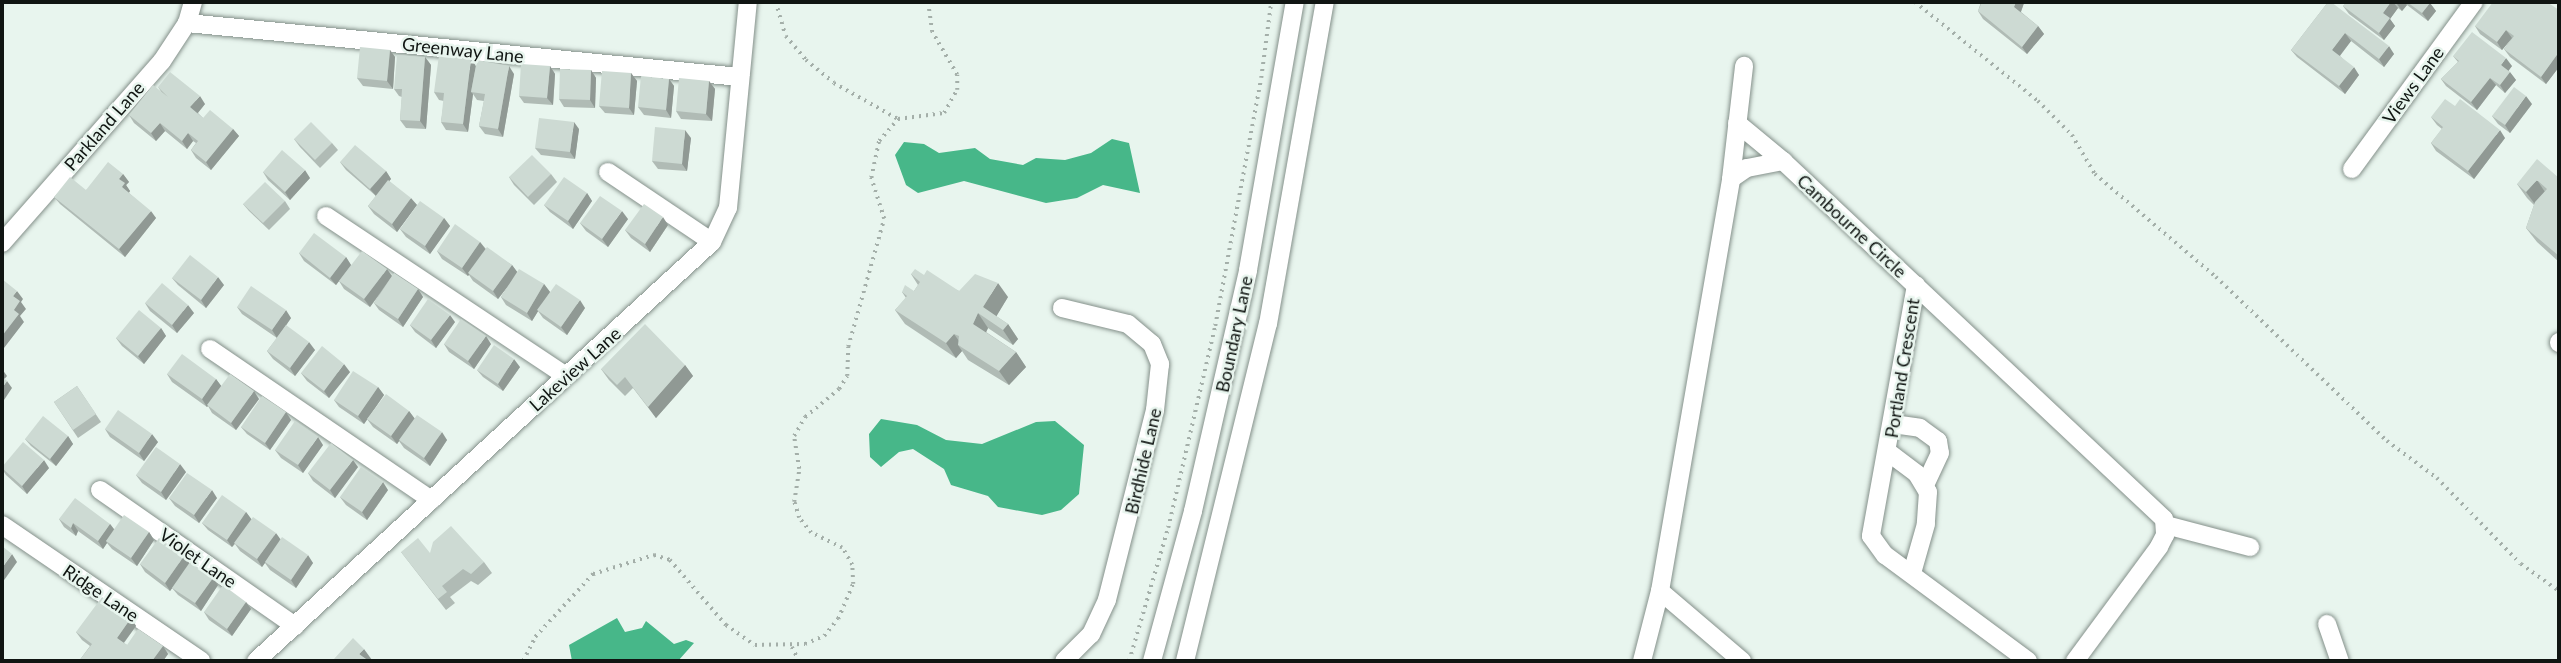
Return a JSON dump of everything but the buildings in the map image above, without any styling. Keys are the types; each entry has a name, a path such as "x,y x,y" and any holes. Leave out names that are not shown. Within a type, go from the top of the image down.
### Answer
{"street":[{"name":"Parkland Lane","path":"2,243 162,61 187,23 193,2"},
{"name":"Lakeview Lane","path":"256,661 712,242 728,208 748,2"},
{"name":"Boundary Lane","path":"1152,661 1193,511 1248,270 1295,2"},
{"name":"Boundary Lane","path":"1185,661 1268,324 1325,2"},
{"name":"Views Lane","path":"2352,169 2474,2"},
{"name":"Greenway Lane","path":"187,23 740,77"},
{"path":"1642,661 1660,592 1731,179 1744,66"},
{"path":"1737,123 1783,161"},
{"name":"Cambourne Circle","path":"1731,179 1747,168 1783,161 2156,509 2166,525"},
{"path":"608,172 712,242"},
{"path":"326,216 566,376"},
{"name":"Portland Crescent","path":"1916,285 1888,452 1870,523 1871,536 1885,555 2028,661"},
{"name":"Birdhide Lane","path":"1062,308 1128,324 1152,344 1160,364 1152,424 1107,600 1091,634 1064,661"},
{"path":"209,349 430,500"},
{"path":"1893,424 1920,428 1938,441 1941,453 1925,485 1926,524 1912,573"},
{"name":"Portland Crescent","path":"1888,452 1925,485"},
{"name":"Violet Lane","path":"100,490 296,626"},
{"name":"Ridge Lane","path":"2,524 201,661"},
{"path":"2075,661 2159,547 2166,525 2250,547"},
{"path":"1660,592 1742,661"},
{"path":"2327,624 2340,661"}],"path":[{"path":"776,2 786,36 806,60 834,83 898,119 944,113 957,90 957,75 932,32 928,2"},
{"path":"1129,661 1168,528 1215,326 1261,78 1271,2"},
{"path":"1915,2 2038,102 2072,135 2095,174 2216,277 2388,441 2437,478 2521,564 2559,591"},
{"path":"523,661 535,636 593,574 654,555 670,560 742,637 755,645 792,647 817,640 831,629 853,584 852,565 842,548 811,533 799,518 794,502 799,468 793,436 805,417 839,389 847,376 848,347 884,219 872,172 879,141 898,119"},
{"path":"792,647 799,661"}],"shaded area":[{"path":"1112,139 1129,143 1140,193 1103,185 1077,198 1046,203 964,181 918,193 906,185 895,155 904,142 924,144 939,153 975,148 990,159 1023,165 1036,158 1065,160 1091,153"},
{"path":"881,419 917,425 946,440 982,444 1036,422 1055,421 1084,445 1079,494 1061,510 1042,515 998,507 988,496 951,485 944,469 913,449 899,452 881,467 870,457 869,434"},
{"path":"617,618 625,632 642,628 646,621 674,644 686,640 694,643 678,661 572,661 569,645"}]}
